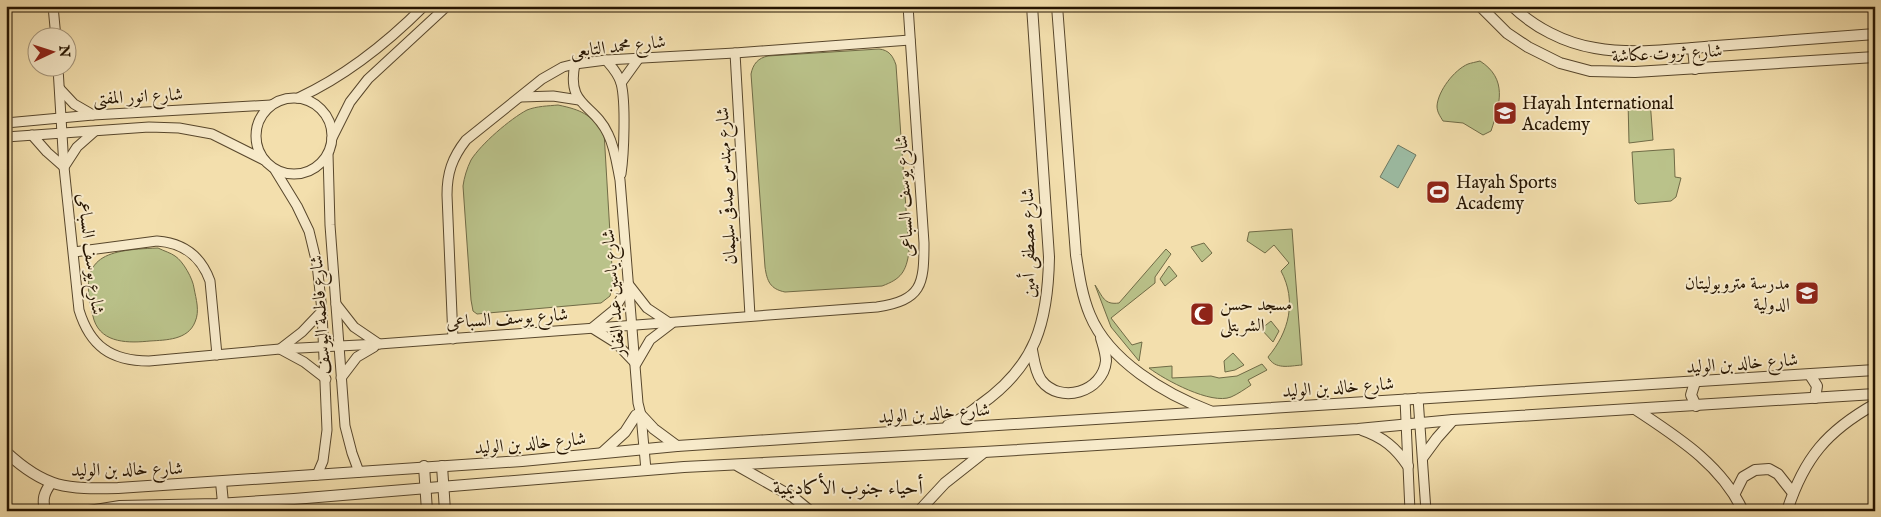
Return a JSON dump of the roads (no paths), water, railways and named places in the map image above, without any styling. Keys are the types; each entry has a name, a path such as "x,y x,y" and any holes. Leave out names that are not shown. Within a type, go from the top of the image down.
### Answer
{"street":[{"path":"53,6 55,28"},
{"path":"424,6 398,31 344,74 298,98 280,101 271,106 261,117 256,131 257,147 264,160 275,170 286,174 304,173 320,164 328,154 332,138 350,102 368,79 448,6"},
{"name":"شارع يوسف السباعى","path":"59,78 64,167 79,310 84,325 92,339 104,350 118,357 133,361 632,325 671,324 892,304 904,300 913,294 919,286 923,275 924,243 908,6"},
{"name":"شارع مصطفى أمين","path":"936,429 956,422 985,402 1012,378 1032,350 1044,318 1047,302 1049,258 1032,6"},
{"path":"1032,350 1035,368 1041,379 1050,388 1061,393 1074,394 1096,383 1106,361 1100,334 1085,300 1076,255 1057,6"},
{"name":"شارع ثروت عكاشة","path":"1480,6 1507,33 1534,50 1560,63 1590,71 1606,73 1695,69 1875,57"},
{"name":"شارع ثروت عكاشة","path":"1512,6 1524,17 1541,28 1571,42 1595,48 1638,50 1693,48 1875,34"},
{"name":"شارع محمد التابعى","path":"452,339 447,196 447,180 451,164 466,140 542,79 563,67 606,60 910,40"},
{"path":"1693,48 1695,69"},
{"name":"شارع مهندس صدقى سليمان","path":"734,53 750,316"},
{"path":"621,83 639,58"},
{"path":"606,60 617,73 621,83"},
{"path":"575,64 573,84 574,91 579,100"},
{"name":"شارع ياسين عبد الغفار","path":"620,180 623,161 621,83"},
{"path":"60,89 74,104 93,115"},
{"path":"521,97 553,96 579,100"},
{"path":"298,98 312,103 323,112 330,124 332,138"},
{"name":"شارع ياسين عبد الغفار","path":"579,100 601,122 608,134 620,180 643,471"},
{"name":"شارع انور المفتى","path":"6,123 61,117 271,106"},
{"name":"شارع انور المفتى","path":"6,137 149,127 195,130 212,134 264,160"},
{"path":"32,135 64,167 77,147 94,132"},
{"name":"شارع فاطمة اليوسف","path":"328,154 328,197 345,426 359,472"},
{"name":"شارع فاطمة اليوسف","path":"275,170 297,206 309,231 316,255 326,379 326,445 323,461 316,475"},
{"path":"74,252 157,241 181,245 191,252 200,260 210,282 217,355"},
{"path":"629,285 647,308 671,324 650,340 636,364 616,343 592,328 614,310 629,285"},
{"path":"336,302 354,327 379,344 357,357 341,378"},
{"path":"322,311 302,332 280,350 304,362 326,379"},
{"path":"1100,334 1125,362 1154,384 1185,402 1213,412"},
{"name":"شارع خالد بن الوليد","path":"6,452 21,465 51,483 62,486 92,488 222,482 424,466 522,461 677,446 1875,370"},
{"path":"1810,375 1817,386 1815,398"},
{"path":"1695,382 1692,386 1691,395 1696,406"},
{"name":"شارع خالد بن الوليد","path":"89,511 120,506 223,504 363,494 425,487 522,482 643,471 1358,429 1452,420 1875,394"},
{"path":"1418,398 1426,511"},
{"path":"1405,399 1410,511"},
{"path":"1787,511 1800,475 1814,453 1832,434 1856,414 1875,404"},
{"path":"1635,410 1678,437 1695,451 1735,492 1744,511"},
{"path":"602,453 618,440 638,415 654,430 677,446"},
{"path":"1423,457 1452,420"},
{"path":"1358,429 1374,434 1387,442 1399,453 1408,466"},
{"path":"919,511 945,483 984,452"},
{"path":"737,465 793,497 810,511"},
{"path":"424,466 427,511"},
{"path":"442,466 445,511"},
{"path":"1735,492 1743,477 1755,470 1769,469 1778,474 1793,493"},
{"path":"222,482 223,504"},
{"path":"45,511 43,500 46,490 51,483"},
{"path":"1425,500 1432,511"}],"place":[{"name":"Hayah International Academy","path":"1505,113"},
{"name":"Hayah Sports Academy","path":"1438,192"},
{"name":"مدرسة متروبوليتان الدولية","path":"1807,293"},
{"name":"مسجد حسن الشربتلى","path":"1202,314"}],"district":[{"name":"أحياء جنوب الأكاديمية","path":"848,487"}]}
